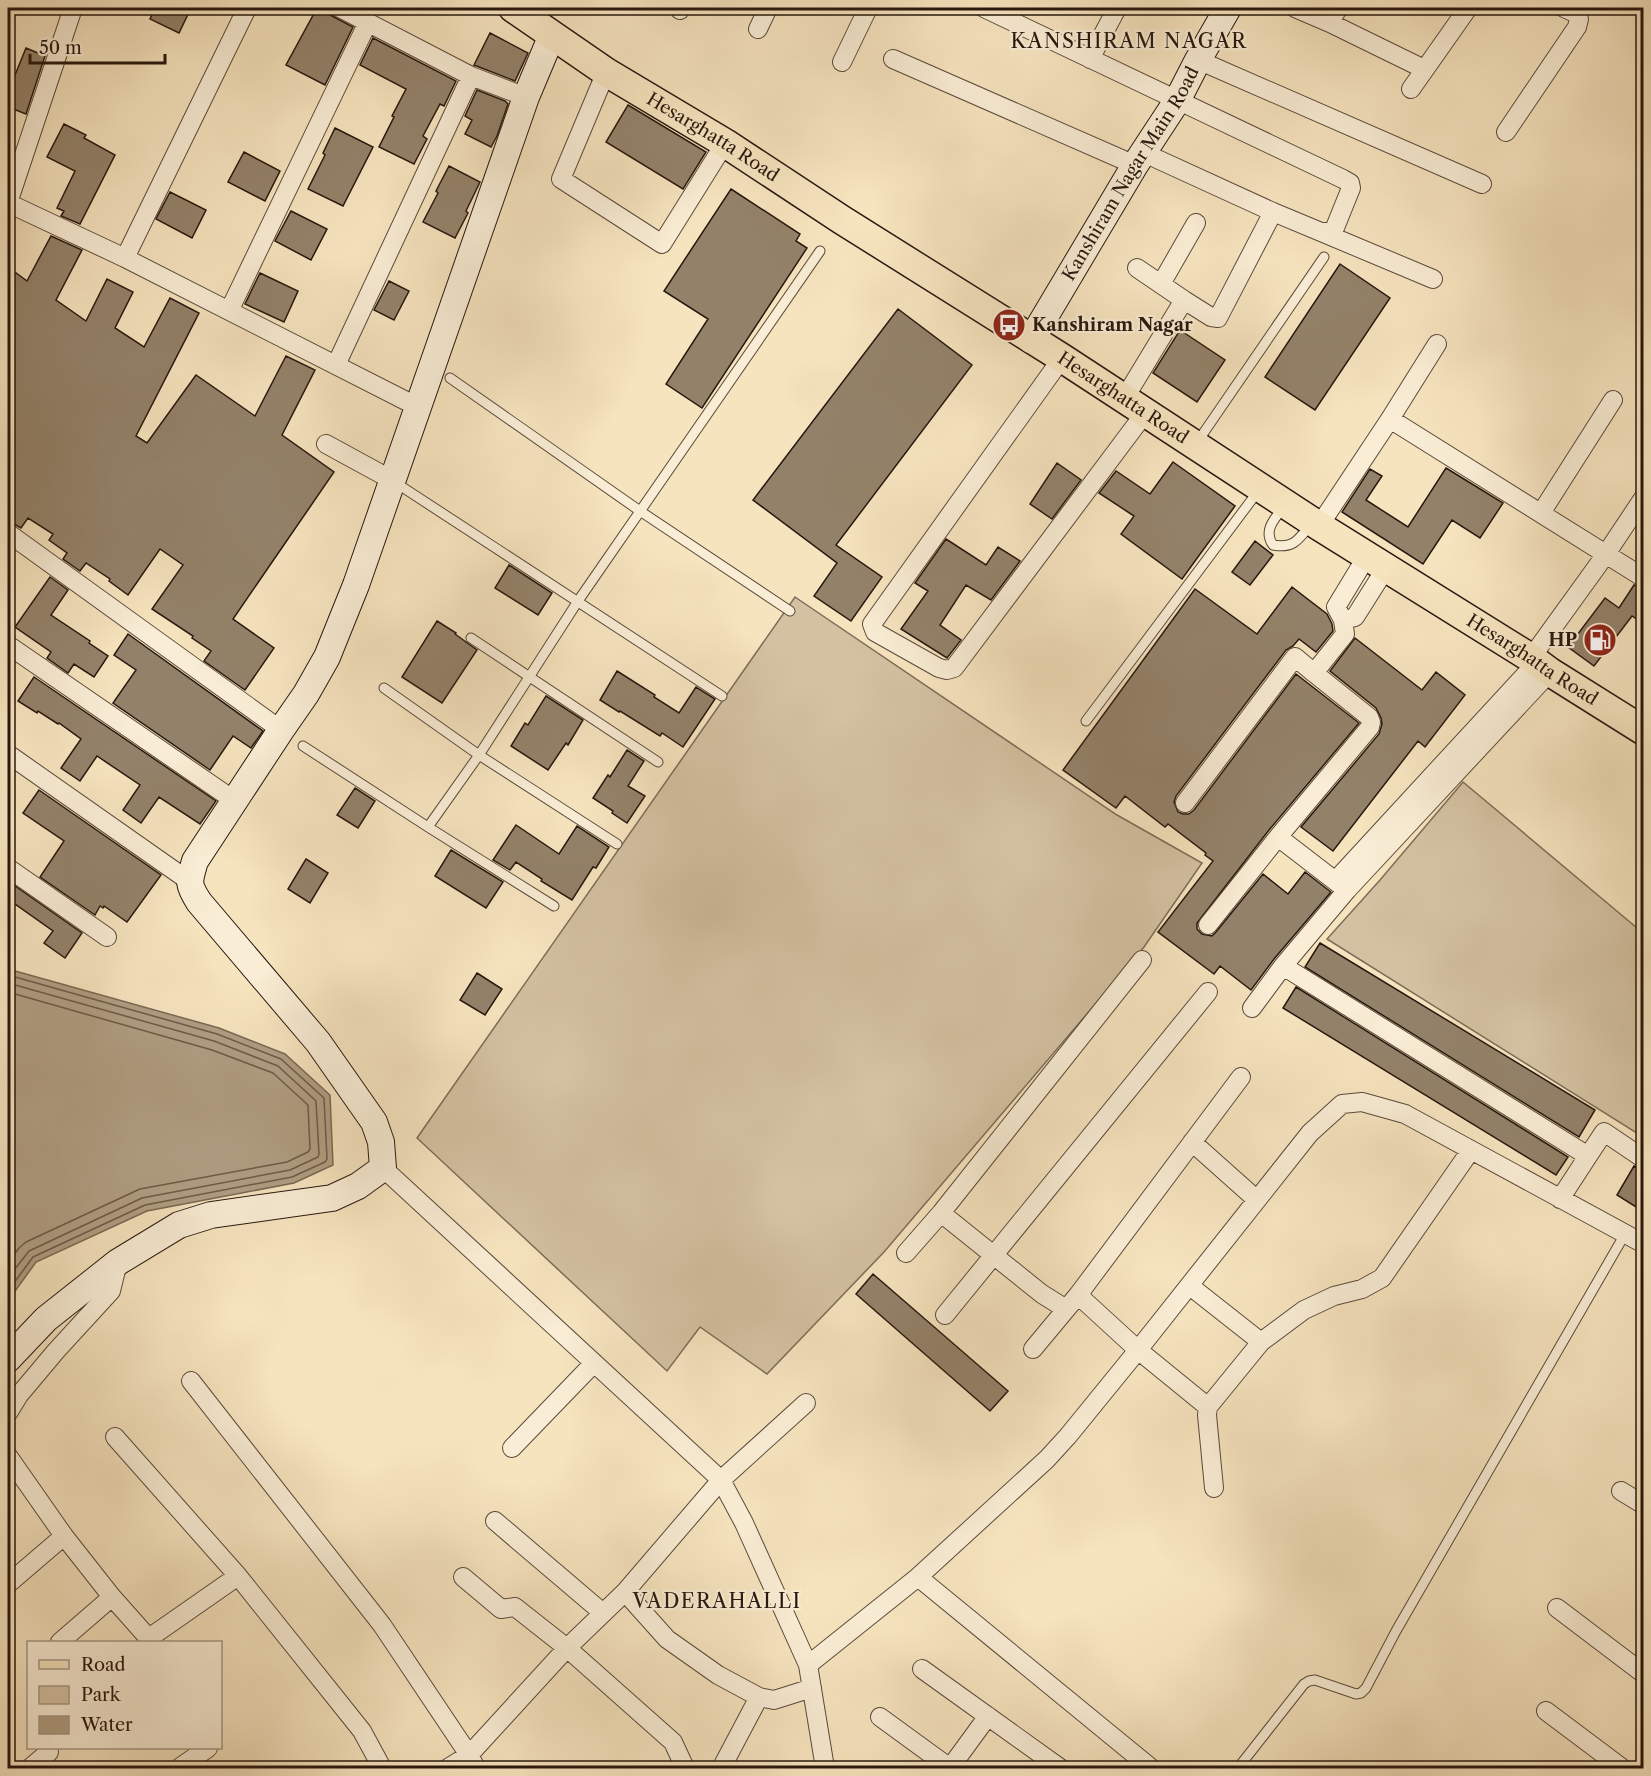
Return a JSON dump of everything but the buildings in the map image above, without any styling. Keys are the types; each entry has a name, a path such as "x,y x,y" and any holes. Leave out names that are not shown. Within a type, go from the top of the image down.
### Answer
{"main road":[{"name":"Hesarghatta Road","path":"513,8 606,72 725,143 1062,358 1286,505 1644,731"}],"street":[{"path":"73,8 8,203 125,258 418,407"},
{"path":"125,258 247,8"},
{"path":"340,8 471,76 526,97"},
{"path":"759,29 768,8"},
{"path":"842,62 868,8"},
{"path":"984,8 1006,12 1090,59 1350,183 1351,188 1334,230 1321,232"},
{"path":"1090,59 1118,8"},
{"name":"Kanshiram Nagar Main Road","path":"1031,340 1139,159 1177,101 1228,8"},
{"path":"1295,8 1334,15 1424,69"},
{"path":"1411,89 1468,8"},
{"path":"1506,132 1577,27 1579,20 1575,13 1564,8"},
{"path":"229,311 368,22"},
{"path":"552,35 526,97 356,585 327,657 306,694 195,861 189,881 199,902 318,1042 374,1122 381,1142 383,1168 721,1480 744,1523 808,1665 827,1767"},
{"path":"893,59 1433,279"},
{"path":"1198,60 1482,184"},
{"path":"606,72 561,179 662,244 725,143"},
{"path":"336,365 471,76"},
{"path":"1137,268 1211,317 1218,318 1273,212"},
{"path":"1161,284 1196,223"},
{"path":"1062,358 872,624 875,632 939,668 947,670 954,668 1134,406 1184,300"},
{"path":"1316,524 1390,419 1437,344"},
{"path":"1541,513 1613,400"},
{"path":"1390,419 1644,578"},
{"path":"326,444 392,480"},
{"path":"1252,1008 1342,885 1539,664 1606,554 1644,497"},
{"path":"8,534 281,729"},
{"path":"1314,673 1345,634 1343,620 1336,607 1376,562"},
{"path":"8,645 235,801"},
{"path":"1185,803 1294,657 1369,717 1370,727 1208,925"},
{"path":"8,754 189,881"},
{"path":"1278,837 1342,885"},
{"path":"8,868 107,937"},
{"path":"906,1253 941,1213 1142,960"},
{"path":"1283,966 1588,1156"},
{"path":"945,1315 1208,992"},
{"path":"1033,1349 1078,1295 1241,1077"},
{"path":"808,1665 918,1577 1047,1459 1190,1286 1310,1133 1342,1104 1362,1102 1405,1114 1644,1244"},
{"path":"1560,1199 1604,1132 1644,1159"},
{"path":"1192,1142 1257,1200"},
{"path":"1214,1488 1208,1407 1261,1342 1304,1310 1334,1296 1362,1289 1382,1278 1471,1150"},
{"path":"8,1359 46,1319 118,1262 179,1225 211,1215 332,1198 358,1186 383,1168"},
{"path":"941,1213 1042,1294 1066,1309"},
{"path":"8,1413 19,1395 56,1351 111,1291 118,1262"},
{"path":"1190,1286 1261,1342"},
{"path":"1078,1295 1138,1350 1208,1407"},
{"path":"512,1448 594,1363"},
{"path":"191,1381 382,1625 472,1762"},
{"path":"448,1768 472,1762 567,1648 625,1592 721,1480 806,1403"},
{"path":"115,1437 238,1576 362,1731 382,1768"},
{"path":"8,1456 64,1536 112,1597 151,1640 238,1576"},
{"path":"1621,1491 1644,1504"},
{"path":"495,1521 603,1613"},
{"path":"8,1584 64,1536"},
{"path":"464,1577 501,1609 515,1607 567,1648 673,1742 685,1768"},
{"path":"918,1577 1151,1768"},
{"path":"625,1592 667,1639 718,1675 759,1697 774,1700 812,1688"},
{"path":"61,1641 112,1597"},
{"path":"1557,1608 1644,1674"},
{"path":"922,1669 1060,1768"},
{"path":"723,1765 759,1697"},
{"path":"1546,1711 1622,1768"},
{"path":"880,1717 950,1768 988,1716"},
{"path":"179,1768 207,1749"},
{"path":"30,1768 49,1752"}],"lane":[{"path":"428,827 479,755 578,601 820,251"},
{"path":"1195,446 1324,257"},
{"path":"450,378 640,511 790,611"},
{"path":"392,480 723,696"},
{"path":"1086,721 1260,488"},
{"path":"1286,505 1269,528 1268,538 1273,545 1285,547 1295,542 1316,524"},
{"path":"471,638 658,762"},
{"path":"384,688 479,755 617,844"},
{"path":"303,746 554,906"},
{"path":"1238,1768 1308,1681 1315,1680 1356,1694 1366,1688 1396,1631 1625,1234"}],"green space":[{"path":"795,597 1117,815 1202,863 1144,947 884,1252 767,1374 700,1327 667,1371 417,1138"},
{"path":"1463,782 1643,933 1643,1137 1327,939"}],"water":[{"path":"8,969 219,1028 285,1054 330,1095 333,1165 294,1183 147,1211 36,1262 8,1301"}],"place":[{"name":"Kanshiram Nagar","path":"1009,325"},
{"name":"HP","path":"1600,640"}],"district":[{"name":"KANSHIRAM NAGAR","path":"1129,41"},
{"name":"VADERAHALLI","path":"717,1601"}]}
